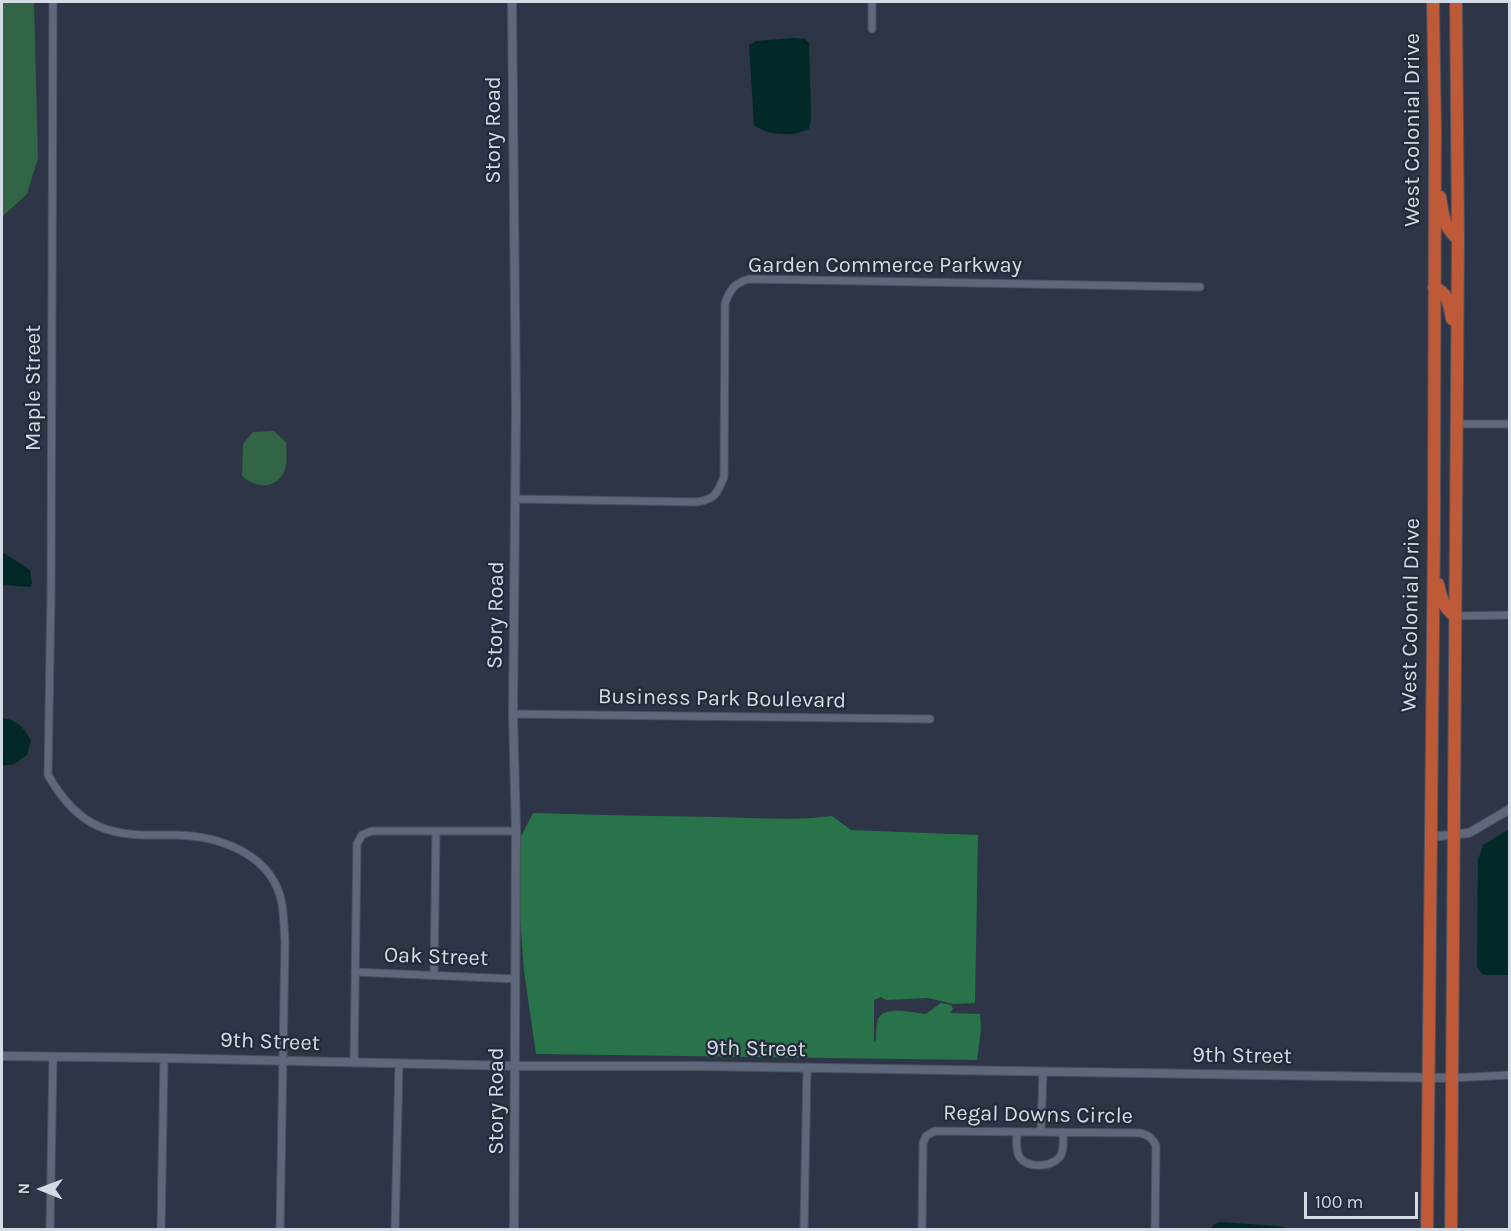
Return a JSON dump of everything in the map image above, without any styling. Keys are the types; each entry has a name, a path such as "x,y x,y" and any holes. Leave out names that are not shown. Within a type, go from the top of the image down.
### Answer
{"highway":[{"name":"West Colonial Drive","path":"1427,1230 1434,533 1433,2"},
{"name":"West Colonial Drive","path":"1451,1230 1458,238 1456,2"},
{"path":"1434,163 1444,224 1458,238"},
{"path":"1434,287 1443,291 1447,297 1457,344"},
{"path":"1434,533 1436,574 1442,601 1447,610 1455,616"}],"street":[{"name":"Maple Street","path":"53,2 51,594 48,775 57,791 73,810 98,826 129,835 179,835 228,844 251,856 270,873 282,902 285,941 283,1060"},
{"name":"Story Road","path":"512,2 516,499 513,714 516,831 514,1230"},
{"path":"872,2 872,29"},
{"name":"Garden Commerce Parkway","path":"516,499 697,502 710,500 718,491 724,477 725,304 729,292 740,282 749,279 1200,287"},
{"path":"1456,424 1509,424"},
{"path":"1455,616 1509,615"},
{"name":"Business Park Boulevard","path":"513,714 930,719"},
{"path":"1431,837 1469,833 1509,809"},
{"path":"354,1063 357,844 362,835 372,831 516,831"},
{"path":"434,974 436,831"},
{"name":"Oak Street","path":"355,972 515,979"},
{"name":"9th Street","path":"2,1056 516,1066 807,1067 1429,1077 1509,1075"},
{"path":"50,1230 53,1057"},
{"path":"161,1230 164,1058"},
{"path":"280,1230 283,1060"},
{"path":"395,1230 399,1064"},
{"path":"804,1230 807,1067"},
{"path":"1041,1132 1042,1072"},
{"name":"Regal Downs Circle","path":"922,1230 923,1143 926,1136 935,1131 1140,1133 1153,1139 1156,1146 1155,1230"},
{"path":"1017,1132 1018,1154 1023,1161 1030,1164 1051,1164 1057,1160 1062,1153 1063,1132"}],"green space":[{"path":"2,2 34,2 38,158 27,194 2,217"},
{"path":"274,431 286,442 285,469 275,482 264,485 253,483 242,476 243,444 253,432"},
{"path":"533,813 774,819 832,816 851,830 978,835 975,1003 953,1004 928,998 886,1000 881,997 874,1000 874,1042 878,1019 886,1012 926,1014 941,1003 951,1005 953,1009 950,1013 980,1014 981,1029 977,1060 536,1054 524,971 517,878 517,844"}],"shaded area":[{"path":"805,39 809,43 811,117 809,129 781,134 760,129 754,125 749,45 756,41"},
{"path":"2,552 30,570 31,587 2,585"},
{"path":"2,718 19,725 31,740 27,755 14,764 2,766"},
{"path":"1509,829 1509,975 1486,975 1482,974 1477,967 1478,860 1483,845"},
{"path":"1219,1222 1291,1229 1212,1229 1213,1225"}]}
